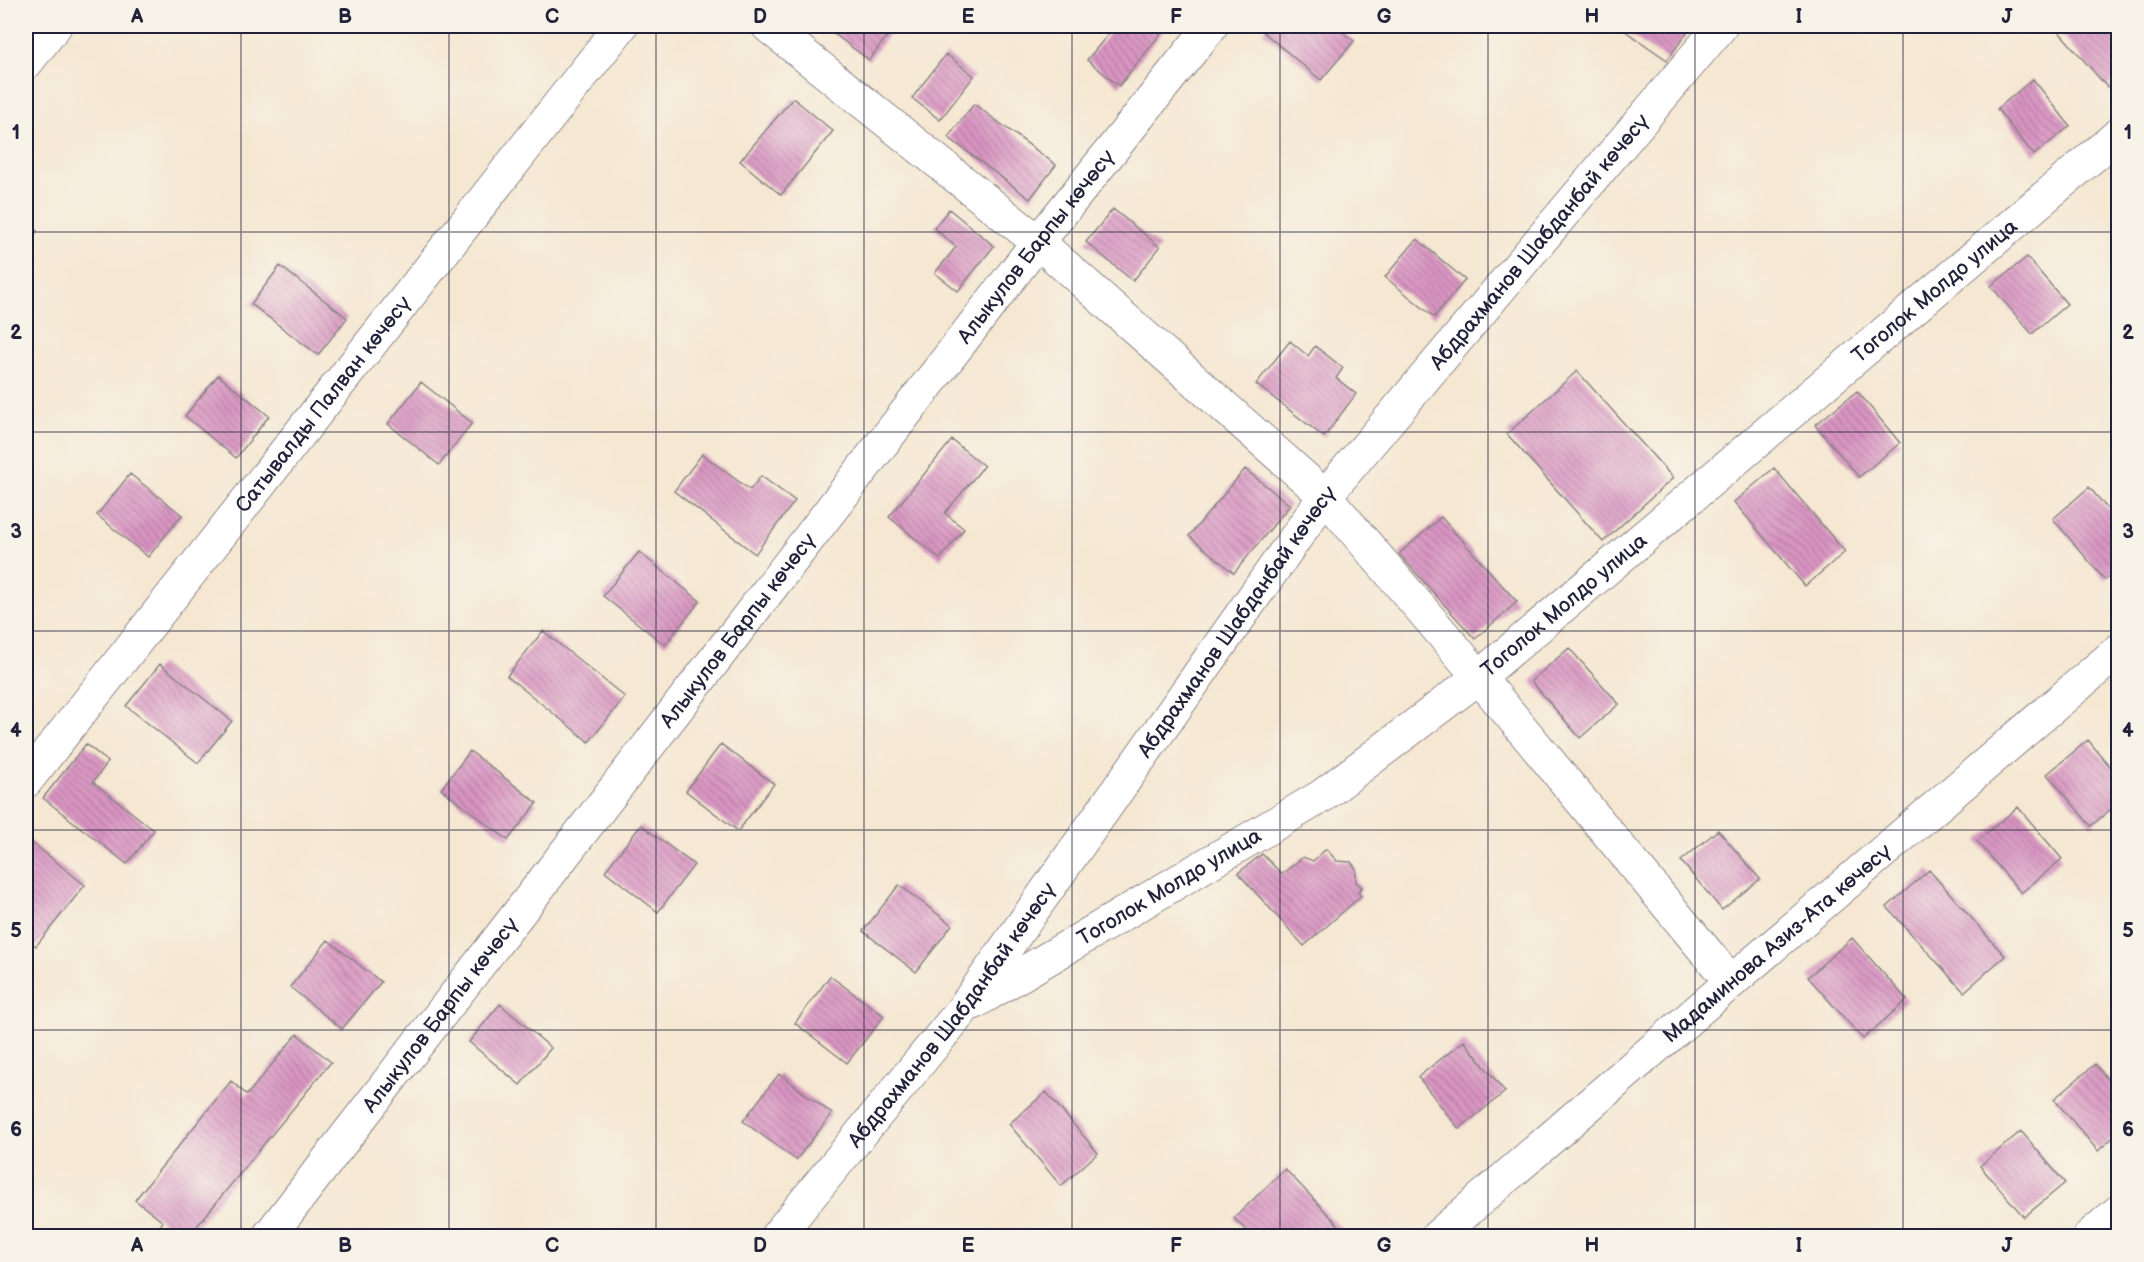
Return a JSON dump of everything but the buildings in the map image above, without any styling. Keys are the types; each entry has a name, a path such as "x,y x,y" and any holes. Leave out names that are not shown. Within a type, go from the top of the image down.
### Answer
{"street":[{"path":"26,63 55,26"},
{"name":"Сатывалды Палван көчөсү","path":"26,781 621,26"},
{"path":"768,26 1038,242 1325,496 1479,677 1731,982"},
{"name":"Алыкулов Барпы көчөсү","path":"269,1236 1038,242 1211,26"},
{"name":"Абдрахманов Шабданбай көчөсү","path":"777,1236 963,1009 1325,496 1721,26"},
{"name":"Тоголок Молдо улица","path":"963,1009 1322,796 1479,677 2118,135"},
{"name":"Мадаминова Азиз-Ата көчөсү","path":"1438,1236 2118,651"},
{"path":"2090,1236 2118,1212"}]}
